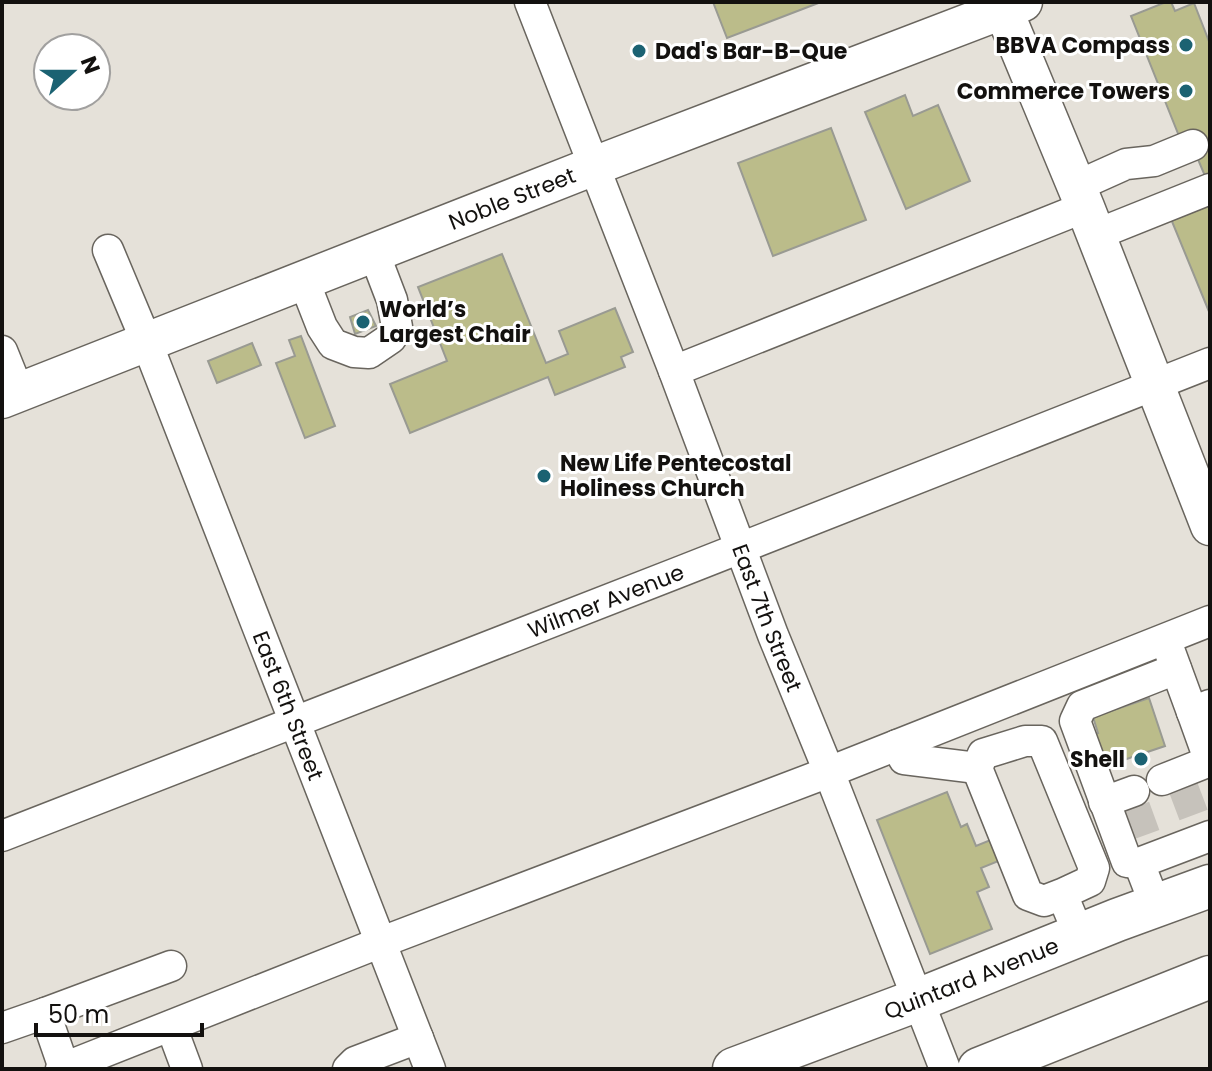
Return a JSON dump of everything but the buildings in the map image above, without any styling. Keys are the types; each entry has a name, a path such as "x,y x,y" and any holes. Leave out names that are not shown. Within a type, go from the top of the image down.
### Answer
{"highway":[{"name":"Quintard Avenue","path":"734,1069 1210,886"},
{"path":"979,1069 1210,977"}],"main road":[{"name":"Noble Street","path":"10,396 1009,5"},
{"path":"1009,5 1210,526"}],"street":[{"name":"East 7th Street","path":"534,3 773,635 945,1069"},
{"path":"1086,209 1126,164 1154,161 1193,145"},
{"path":"674,371 1086,209 1210,189"},
{"name":"East 6th Street","path":"108,250 430,1069"},
{"path":"304,281 322,327 333,344 354,352 369,353 391,338 397,327 392,300 374,253"},
{"path":"2,351 10,396"},
{"name":"Wilmer Avenue","path":"2,836 1210,363"},
{"path":"45,1013 62,1068 123,1058 171,1026 1210,621"},
{"path":"1165,639 1176,669 1201,708 1210,762 1174,780"},
{"path":"1176,669 1082,706 1075,721 1126,798 1116,835 1127,862 1204,836"},
{"path":"1025,741 1042,741 1085,847 1094,868 1090,881 1044,901 1028,895 977,768 983,754 1025,741"},
{"path":"897,745 904,759 977,768"},
{"path":"1085,847 1116,835"},
{"path":"1148,857 1156,907"},
{"path":"1062,894 1079,935"},
{"path":"2,1028 171,966"},
{"path":"171,1026 187,1069"},
{"path":"353,1067 418,1038"}],"tunnel":[{"path":"1183,787 1200,832"},
{"path":"1135,807 1151,851"}],"place":[{"name":"BBVA Compass","path":"1186,45"},
{"name":"Dad's Bar-B-Que","path":"639,51"},
{"name":"Commerce Towers","path":"1186,91"},
{"name":"World’s Largest Chair","path":"363,322"},
{"name":"New Life Pentecostal Holiness Church","path":"544,476"},
{"name":"Shell","path":"1141,759"}]}
